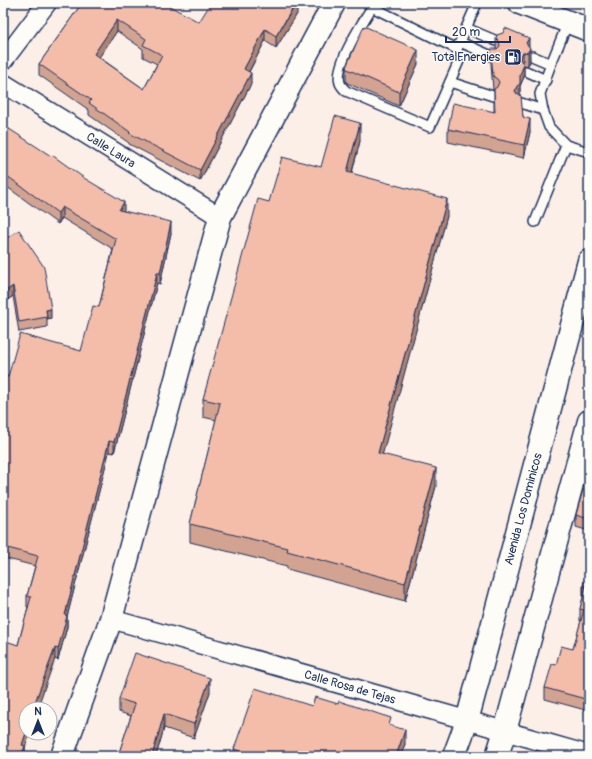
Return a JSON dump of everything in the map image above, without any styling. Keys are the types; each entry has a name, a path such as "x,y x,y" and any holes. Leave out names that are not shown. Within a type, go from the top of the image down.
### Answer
{"street":[{"path":"3,61 47,3"},
{"path":"62,756 111,619 220,217 334,3"},
{"path":"520,3 589,30"},
{"name":"Calle Laura","path":"3,82 220,217"},
{"name":"Avenida Los Dominicos","path":"454,756 467,720 589,261"},
{"path":"497,756 589,421"},
{"name":"Calle Rosa de Tejas","path":"111,619 589,755"}],"lane":[{"path":"477,3 458,45 458,61 430,127 346,91 340,83 339,71 344,58 372,7 458,45 494,57"},
{"path":"568,22 540,94 543,110 549,127 566,145 589,152"},
{"path":"466,28 500,42"},
{"path":"532,56 551,64"},
{"path":"526,71 546,80"},
{"path":"450,82 493,96"},
{"path":"521,103 543,110"},
{"path":"535,222 566,145"}],"building":[{"path":"82,3 164,3 199,22 211,3 296,3 276,36 265,29 244,69 251,73 200,170 129,133 130,132 89,103 91,100 39,64","holes":["117,20 146,39 143,45 162,55 144,89 94,54"]},
{"path":"364,26 418,50 399,92 347,69 346,67"},
{"path":"505,28 529,38 526,43 530,48 528,52 523,53 520,56 521,61 524,64 520,75 520,84 517,86 515,91 521,96 523,117 530,119 524,145 448,129 453,103 495,112 494,89 497,87 499,82 493,76 491,49 497,49 500,46 499,41 496,38 497,35 503,33"},
{"path":"335,116 360,123 347,172 447,199 378,453 436,468 405,583 287,551 288,548 190,524 220,403 203,399 258,199 269,202 282,157 321,167"},
{"path":"3,125 51,156 52,155 84,178 124,202 119,210 171,222 160,273 157,273 114,442 109,441 65,615 67,616 58,649 55,648 35,701 18,701 18,741 23,741 22,745 25,746 21,756 3,756 3,640 18,645 31,597 27,596 38,556 4,547 3,549 3,376 8,377 20,334 81,351 93,306 99,307 116,239 62,207 58,213 3,173"},
{"path":"19,230 44,267 51,309 46,310 47,317 19,322 13,286 6,291 3,287 3,235 7,238"},
{"path":"583,490 589,491 589,519 576,515"},
{"path":"589,564 589,700 545,688 552,664 556,665 561,646 573,649 584,610 580,609 586,586 583,586"},
{"path":"135,653 210,678 194,724 164,714 152,756 118,756 135,704 119,699"},
{"path":"255,688 312,706 315,697 338,704 339,701 391,718 389,725 405,730 396,756 254,756 234,749"}],"place":[{"name":"TotalEnergies","path":"513,57"}]}
